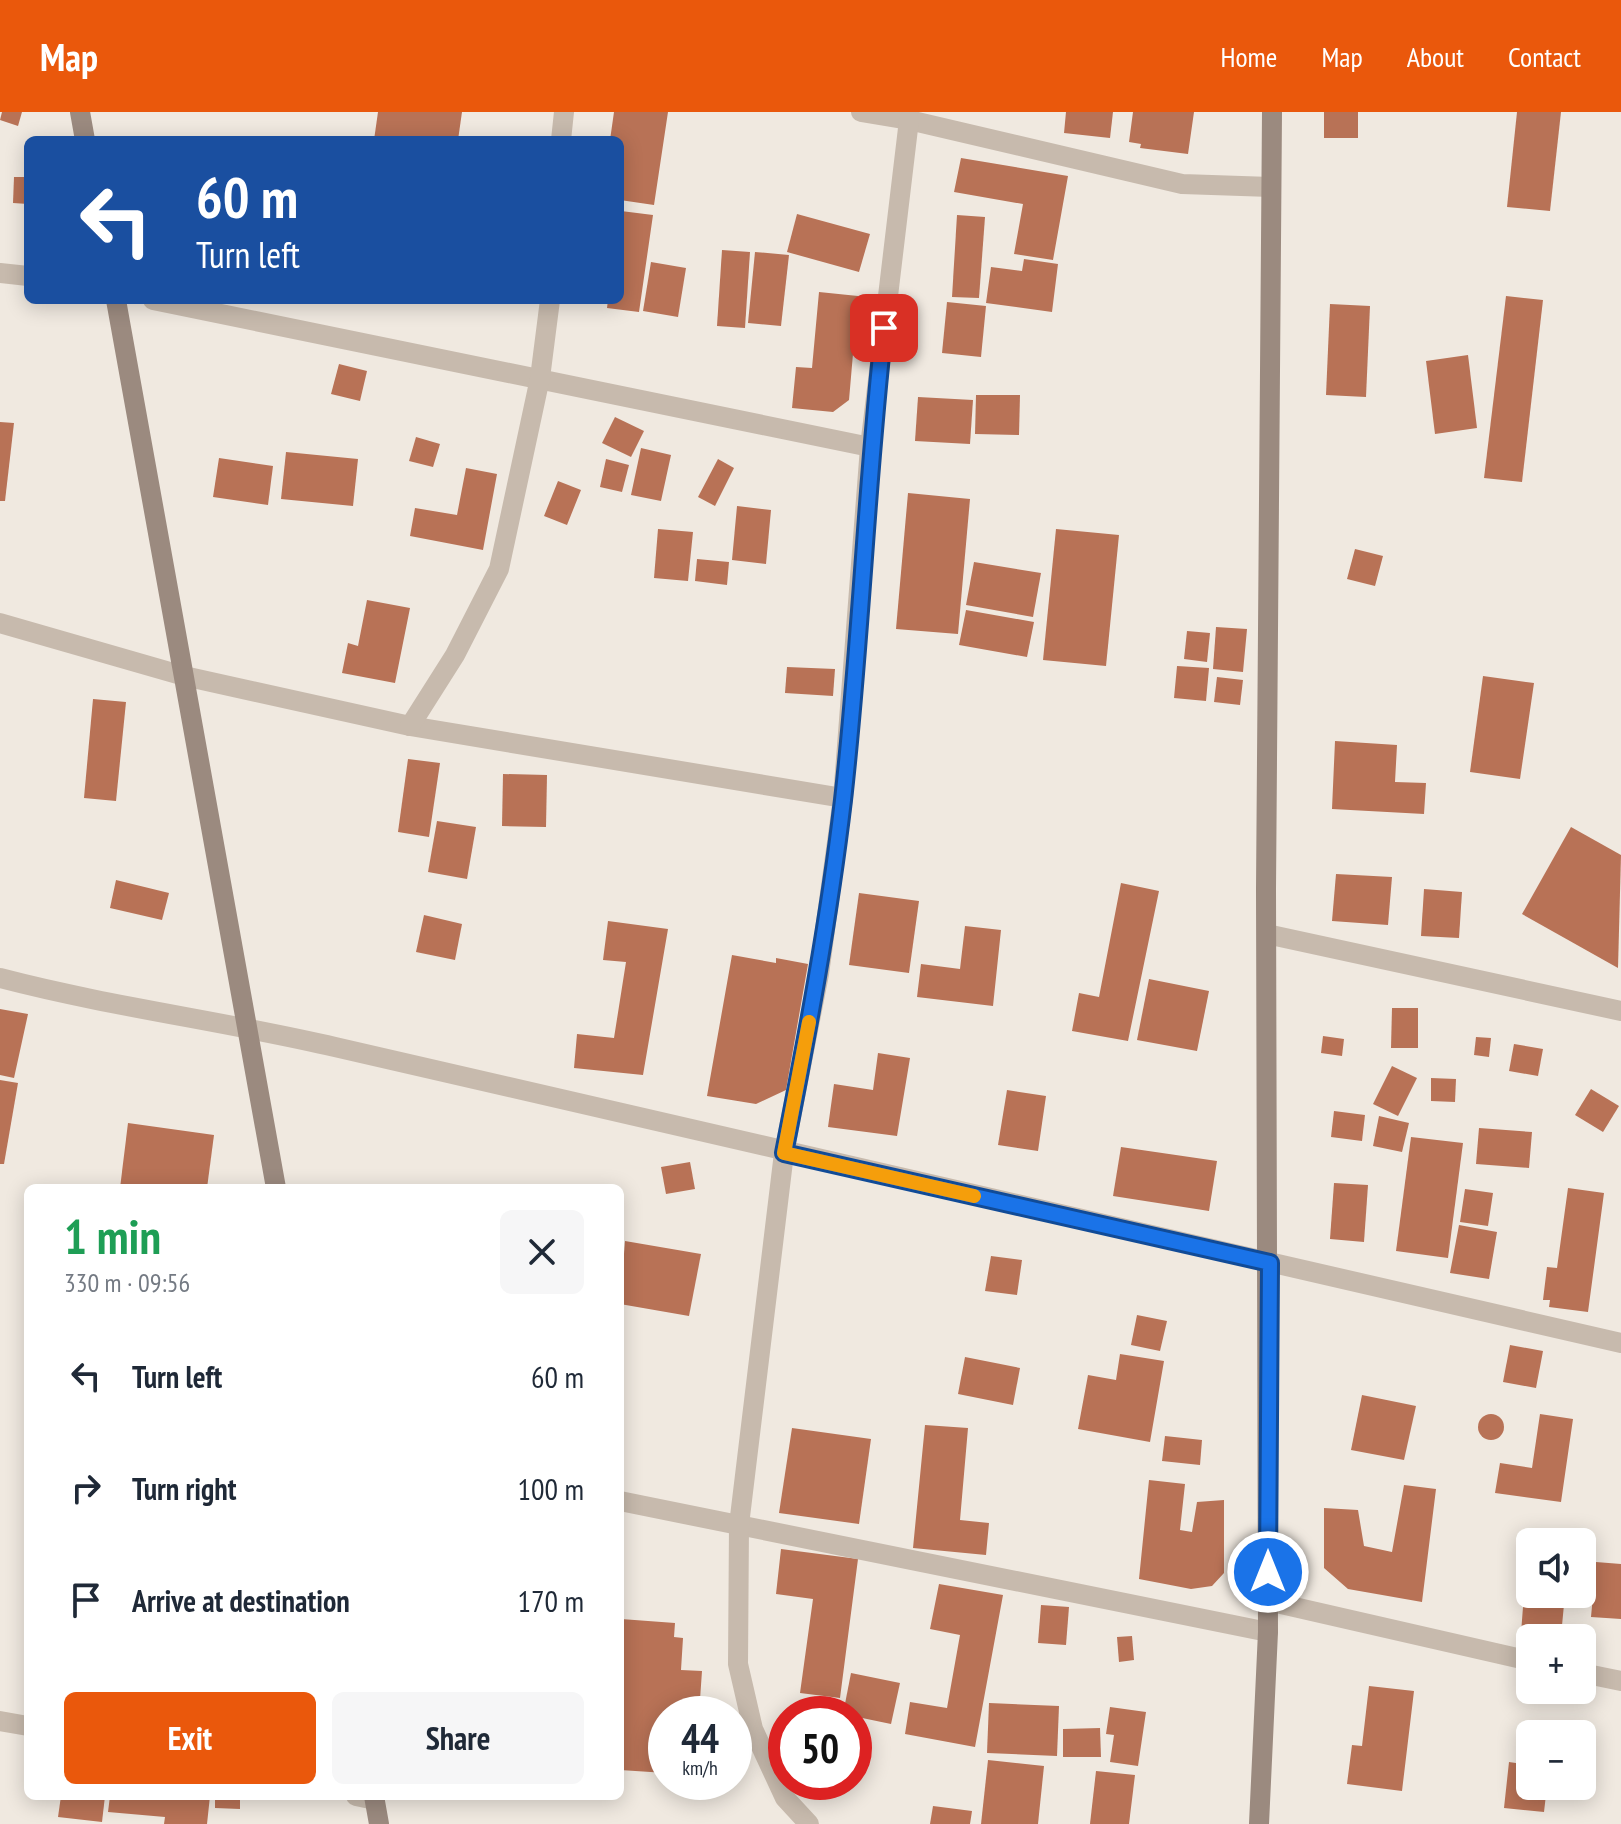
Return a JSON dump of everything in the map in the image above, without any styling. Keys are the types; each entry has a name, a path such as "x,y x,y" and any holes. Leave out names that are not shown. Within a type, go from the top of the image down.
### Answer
{"main road":[{"path":"80,112 84,136"},
{"path":"1259,1824 1268,1632 1270,1263 1267,934 1272,112"},
{"path":"117,304 275,1184"},
{"path":"369,1800 379,1824"}],"street":[{"path":"561,136 564,112"},
{"path":"861,112 909,120 1182,184 1271,187"},
{"path":"809,1824 785,1798 753,1729 738,1664 739,1525 784,1153 819,974 843,798 870,447 909,120"},
{"path":"0,273 24,276"},
{"path":"173,304 870,447"},
{"path":"410,726 455,655 499,569 540,378 549,304"},
{"path":"0,623 184,676 410,726 843,798"},
{"path":"1267,934 1621,1011"},
{"path":"0,978 152,1013 249,1027 784,1153 1621,1343"},
{"path":"624,1502 1268,1632"},
{"path":"1268,1601 1516,1658"},
{"path":"1596,1676 1621,1681"},
{"path":"0,1721 24,1725"}],"building":[{"path":"2,112 22,112 18,126 0,120"},
{"path":"378,112 462,112 459,136 375,136"},
{"path":"614,112 668,112 654,205 624,201 624,136 611,136"},
{"path":"1066,112 1113,112 1110,138 1064,133"},
{"path":"1133,112 1194,112 1188,154 1140,148 1141,144 1129,142"},
{"path":"1324,112 1358,112 1358,138 1324,138"},
{"path":"1517,112 1561,112 1550,211 1507,207"},
{"path":"961,158 1068,176 1053,260 1014,254 1023,204 954,192"},
{"path":"14,177 24,177 24,204 13,203"},
{"path":"624,211 653,215 639,312 607,308 608,304 624,304"},
{"path":"797,214 870,234 859,272 787,252"},
{"path":"957,215 985,217 979,298 952,297"},
{"path":"722,250 750,252 745,328 717,326"},
{"path":"755,252 789,255 781,326 748,323"},
{"path":"1024,259 1058,264 1052,312 986,303 991,267 1022,271"},
{"path":"651,262 686,268 678,317 643,311"},
{"path":"819,292 858,296 849,400 833,412 792,408 796,367 812,368"},
{"path":"1506,296 1543,300 1522,482 1484,478"},
{"path":"947,302 986,306 981,357 942,353"},
{"path":"1330,304 1370,306 1366,397 1326,395"},
{"path":"1468,355 1477,428 1435,434 1426,361"},
{"path":"339,364 367,371 360,401 331,394"},
{"path":"976,395 1020,395 1019,435 975,434"},
{"path":"918,397 973,400 970,444 915,441"},
{"path":"615,417 644,431 631,457 602,443"},
{"path":"0,422 14,423 5,501 0,501"},
{"path":"416,437 440,444 433,467 409,461"},
{"path":"641,448 671,455 661,501 631,495"},
{"path":"286,452 358,459 353,506 281,499"},
{"path":"219,458 273,466 268,505 213,497"},
{"path":"606,459 629,465 622,492 600,487"},
{"path":"718,459 734,468 715,506 698,497"},
{"path":"466,468 497,474 483,550 410,536 415,508 457,515"},
{"path":"558,481 581,490 567,525 544,516"},
{"path":"908,493 970,499 958,634 896,629"},
{"path":"737,506 771,510 766,564 732,560"},
{"path":"658,529 693,532 688,581 654,578"},
{"path":"1056,529 1119,535 1106,666 1043,660"},
{"path":"1355,549 1383,556 1375,586 1347,579"},
{"path":"697,559 729,562 727,585 695,581"},
{"path":"974,562 1041,573 1033,617 966,605"},
{"path":"367,600 410,608 395,683 342,673 348,643 358,646"},
{"path":"966,610 1034,622 1027,657 959,645"},
{"path":"1216,627 1247,629 1243,672 1213,669"},
{"path":"1187,631 1210,633 1207,662 1184,659"},
{"path":"1177,666 1209,668 1206,701 1174,698"},
{"path":"787,667 835,669 833,696 785,693"},
{"path":"1483,676 1534,683 1520,779 1470,772"},
{"path":"1217,677 1243,680 1240,705 1214,702"},
{"path":"93,699 126,702 116,801 84,798"},
{"path":"1335,741 1397,745 1395,782 1426,783 1424,814 1332,809"},
{"path":"408,759 440,763 429,837 398,832"},
{"path":"503,774 547,775 546,827 502,826"},
{"path":"437,821 476,827 467,879 428,872"},
{"path":"1571,827 1621,855 1618,968 1522,914"},
{"path":"1336,874 1392,877 1388,925 1332,921"},
{"path":"116,880 169,893 162,920 110,908"},
{"path":"1121,883 1159,891 1128,1041 1072,1031 1079,993 1099,997"},
{"path":"1424,889 1462,892 1459,938 1421,936"},
{"path":"859,893 919,901 909,973 849,965"},
{"path":"424,915 462,924 455,960 416,952"},
{"path":"608,921 668,929 643,1075 574,1068 577,1034 614,1038 626,962 603,960"},
{"path":"965,926 1001,930 993,1006 917,997 921,964 960,969"},
{"path":"732,955 776,963 776,958 808,964 786,1090 756,1104 707,1096"},
{"path":"1149,979 1209,991 1197,1051 1137,1040"},
{"path":"1392,1008 1418,1008 1418,1048 1391,1048"},
{"path":"0,1009 28,1014 14,1078 0,1075"},
{"path":"1323,1036 1344,1039 1342,1056 1321,1053"},
{"path":"1476,1037 1491,1038 1489,1057 1474,1055"},
{"path":"1514,1044 1543,1049 1538,1076 1509,1071"},
{"path":"878,1053 910,1058 897,1136 828,1127 834,1084 873,1090"},
{"path":"1392,1066 1417,1078 1398,1116 1373,1104"},
{"path":"1431,1078 1456,1079 1455,1102 1431,1101"},
{"path":"0,1080 18,1083 4,1164 0,1164"},
{"path":"1591,1089 1619,1106 1603,1132 1575,1115"},
{"path":"1007,1090 1046,1096 1038,1151 998,1145"},
{"path":"1334,1111 1365,1115 1362,1141 1331,1137"},
{"path":"1379,1116 1409,1123 1402,1152 1373,1146"},
{"path":"128,1123 214,1135 208,1184 120,1184"},
{"path":"1479,1128 1532,1132 1529,1168 1476,1164"},
{"path":"1411,1137 1463,1143 1448,1258 1396,1251"},
{"path":"1121,1147 1217,1161 1209,1211 1113,1196"},
{"path":"690,1162 695,1189 666,1194 661,1167"},
{"path":"1334,1183 1368,1185 1364,1242 1330,1239"},
{"path":"1568,1188 1604,1193 1588,1312 1549,1307 1550,1300 1543,1300 1547,1267 1557,1268"},
{"path":"1465,1189 1493,1193 1488,1226 1460,1222"},
{"path":"1459,1225 1497,1232 1489,1279 1450,1273"},
{"path":"625,1241 701,1254 689,1316 624,1305"},
{"path":"991,1256 1022,1260 1017,1295 985,1291"},
{"path":"1137,1315 1167,1321 1160,1351 1131,1345"},
{"path":"1510,1345 1543,1351 1536,1388 1503,1382"},
{"path":"1120,1354 1164,1361 1150,1442 1078,1429 1088,1375 1116,1380"},
{"path":"965,1357 1020,1368 1013,1405 958,1394"},
{"path":"1362,1395 1416,1406 1404,1460 1351,1450"},
{"path":"1491,1414 1500,1418 1504,1427 1500,1436 1491,1440 1482,1436 1478,1427 1482,1418"},
{"path":"1540,1414 1573,1419 1561,1502 1495,1493 1500,1463 1532,1468"},
{"path":"925,1425 968,1428 960,1520 989,1523 986,1555 913,1548"},
{"path":"792,1428 871,1439 859,1524 779,1513"},
{"path":"1165,1436 1202,1440 1200,1465 1162,1461"},
{"path":"1149,1480 1185,1484 1180,1530 1192,1532 1197,1502 1224,1500 1224,1573 1212,1586 1191,1589 1139,1579"},
{"path":"1404,1485 1436,1489 1422,1602 1348,1589 1324,1568 1324,1508 1358,1510 1364,1546 1392,1552"},
{"path":"781,1549 858,1559 840,1696 800,1693 813,1599 776,1594"},
{"path":"1596,1562 1621,1564 1621,1619 1591,1617 1592,1608 1596,1608"},
{"path":"939,1584 1003,1595 975,1747 905,1734 910,1702 947,1708 960,1635 930,1629"},
{"path":"1041,1605 1069,1607 1066,1645 1038,1643"},
{"path":"1523,1608 1564,1608 1562,1624 1522,1624"},
{"path":"624,1619 675,1623 674,1637 683,1638 681,1670 702,1671 700,1696 648,1696 648,1772 624,1770"},
{"path":"1132,1636 1134,1660 1119,1662 1117,1637"},
{"path":"851,1673 900,1683 891,1724 872,1720 872,1696 847,1696"},
{"path":"1369,1686 1414,1691 1402,1791 1347,1784 1352,1745 1362,1746"},
{"path":"989,1703 1059,1706 1057,1756 987,1753"},
{"path":"1110,1707 1146,1712 1138,1766 1110,1762 1114,1735 1106,1734"},
{"path":"1100,1728 1101,1757 1063,1757 1063,1729"},
{"path":"988,1760 1044,1766 1038,1824 981,1824"},
{"path":"1509,1762 1516,1763 1516,1800 1545,1800 1544,1812 1504,1808"},
{"path":"1096,1771 1135,1775 1129,1824 1090,1824"},
{"path":"60,1800 105,1800 102,1822 58,1817"},
{"path":"110,1800 210,1800 207,1824 164,1824 165,1817 108,1812"},
{"path":"215,1800 240,1800 240,1809 215,1808"},
{"path":"933,1806 972,1811 970,1824 930,1824"}],"slow traffic":[{"path":"809,1022 784,1153 974,1196"}],"route":[{"path":"884,328 870,447 843,798 819,974 784,1153 1270,1263 1268,1572"}]}
